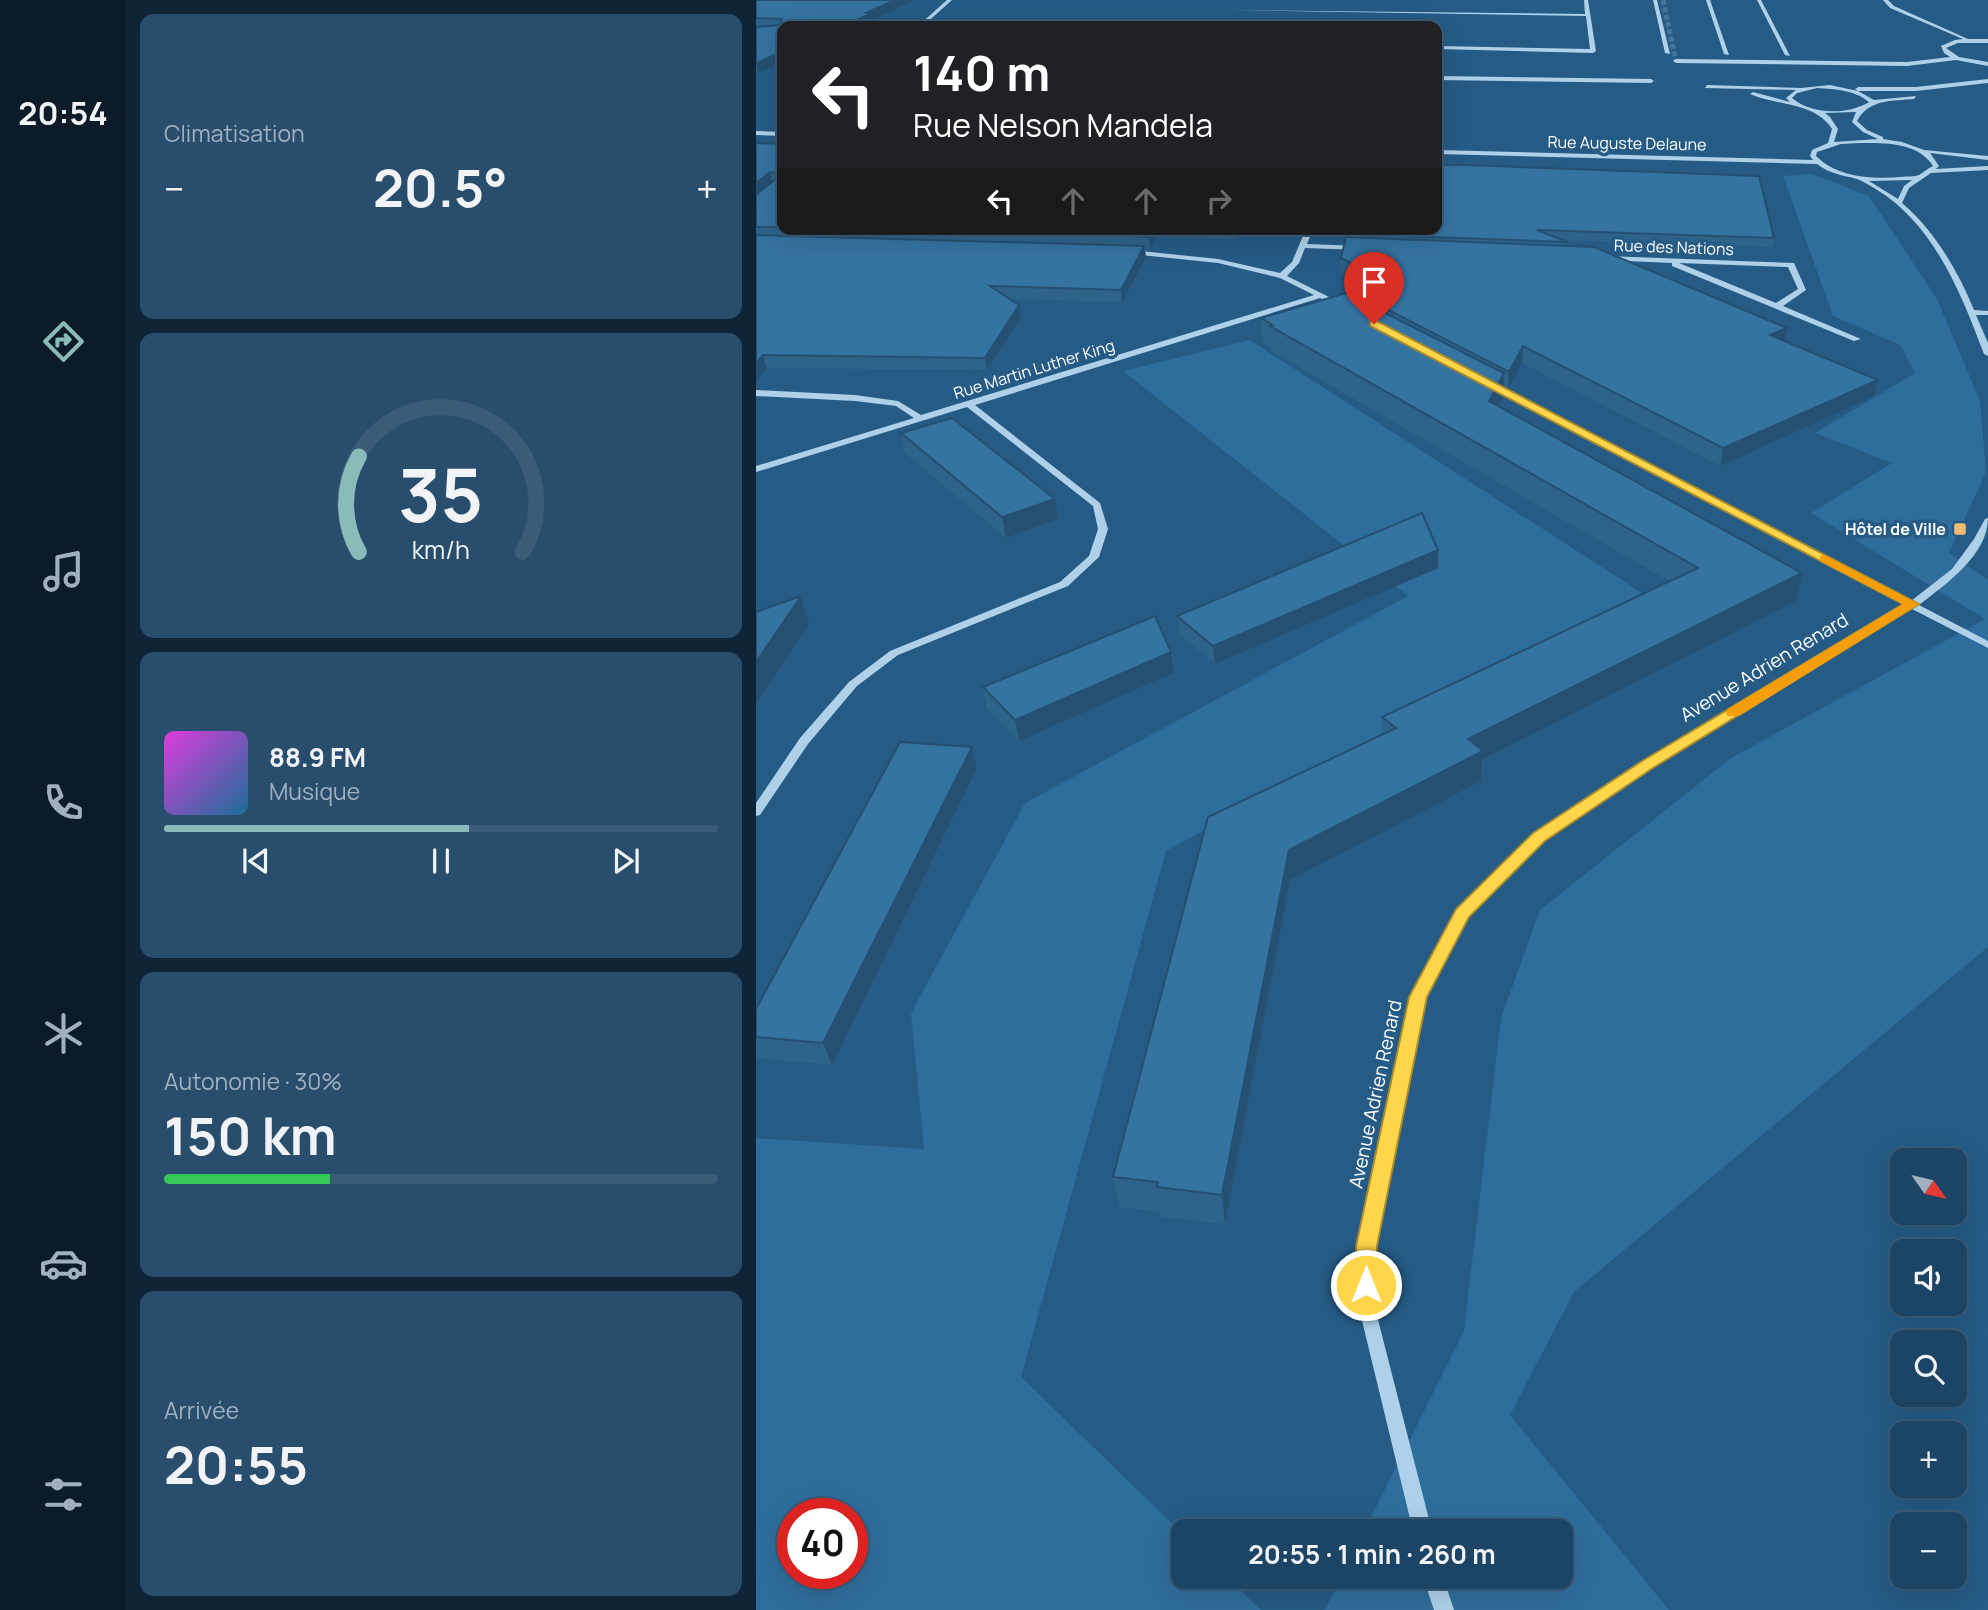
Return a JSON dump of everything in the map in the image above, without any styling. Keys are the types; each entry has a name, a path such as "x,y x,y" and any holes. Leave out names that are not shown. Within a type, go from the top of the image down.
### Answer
{"street":[{"path":"926,21 950,0"},
{"path":"1442,48 1593,51 1586,0"},
{"path":"1655,0 1668,53"},
{"path":"1759,0 1788,55"},
{"path":"1885,0 1892,7 1969,40"},
{"path":"1227,10 1588,15"},
{"path":"1988,41 1969,40 1943,47 1948,55 1988,64"},
{"path":"1676,61 1907,64 1957,58"},
{"path":"1442,78 1651,81"},
{"path":"1860,110 1815,110 1707,87 1916,89 1988,81"},
{"path":"1800,106 1793,102 1790,94 1804,88"},
{"path":"1847,89 1865,95 1873,102"},
{"path":"1962,92 1988,89"},
{"path":"1951,93 1873,102 1860,110 1854,121 1865,131 1898,144 1988,158"},
{"path":"1815,110 1828,118 1835,129 1830,143"},
{"path":"756,134 777,134"},
{"path":"1898,144 1862,140 1830,143 1814,151 1813,156 1817,162 1833,171 1857,177 1890,180 1919,177"},
{"path":"1917,149 1934,160 1936,166 1932,171"},
{"name":"Rue Auguste Delaune","path":"1442,152 1817,162"},
{"path":"1900,202 1902,192 1919,177 1932,171 1988,169"},
{"path":"1857,177 1900,202 1923,226 1973,312 1988,354"},
{"path":"1282,276 1296,262 1308,235"},
{"path":"1305,246 1374,249"},
{"path":"1123,252 1218,261 1282,276 1350,311"},
{"name":"Rue des Nations","path":"1596,258 1791,265 1802,290 1777,306"},
{"path":"1665,260 1857,339"},
{"name":"Rue Martin Luther King","path":"756,469 1320,296"},
{"path":"1973,312 1988,313"},
{"path":"1485,382 1988,645"},
{"path":"756,393 855,398 898,404 920,419"},
{"path":"756,812 804,741 853,684 883,661 894,653 1064,584 1094,558 1103,529 1097,505 969,404"},
{"name":"Avenue Adrien Renard","path":"1419,1519 1366,1304 1367,1246 1418,997 1462,914 1539,837 1648,765 1913,604 1955,571 1979,539 1988,521"},
{"path":"1437,1589 1444,1610"}],"lane":[{"path":"1708,0 1727,54"}],"shaded area":[{"path":"1812,174 1869,196 1937,299 1980,401 1986,472 1949,553 1988,580 1988,947 1574,1292 1510,1415 1669,1610 1325,1610 1336,1589 1573,1589 1573,1519 1370,1519 1464,1331 1501,1018 1540,910 1731,758 1985,619 1811,513 1892,463 1815,433 1915,373 1900,345 1833,316 1783,176"},
{"path":"1250,340 1642,593 1166,851 1021,1377 1171,1522 1171,1589 1239,1589 1261,1610 756,1610 756,1138 924,1149 911,1013 1025,803 1408,596 1123,371"}],"building":[{"path":"756,0 895,0 854,21 781,21 782,19 756,18"},
{"path":"777,25 777,54 756,63 756,27"},
{"path":"756,143 777,144 777,173 770,172 756,183"},
{"path":"1442,165 1464,165 1759,176 1774,238 1537,230 1568,242 1376,235 1442,235"},
{"path":"777,178 777,227 756,227 756,195"},
{"path":"756,235 1144,246 1121,290 990,286 1019,305 985,358 763,355 756,364"},
{"path":"1115,235 1150,235 1149,237"},
{"path":"1346,237 1594,247 1787,328 1770,335 1878,380 1723,448 1523,346 1509,372 1361,296 1396,285 1341,258"},
{"path":"1346,293 1504,373 1489,401 1802,573 1468,739 1483,751 1289,850 1222,1195 1157,1187 1158,1182 1113,1177 1208,817 1396,728 1382,717 1698,568 1270,326 1273,325 1261,318"},
{"path":"952,418 1055,499 1002,517 901,433"},
{"path":"1422,513 1438,550 1213,646 1177,616"},
{"path":"801,596 756,662 756,612"},
{"path":"1155,616 1171,652 1015,720 983,687"},
{"path":"900,742 972,747 823,1043 756,1037 756,1009"}],"tunnel":[{"path":"1663,0 1676,61"}],"slow traffic":[{"path":"1734,713 1913,604 1824,558"}],"place":[{"name":"Hôtel de Ville","path":"1960,529"}],"route":[{"path":"1366,1285 1367,1246 1418,997 1462,914 1539,837 1648,765 1913,604 1374,324"}]}
